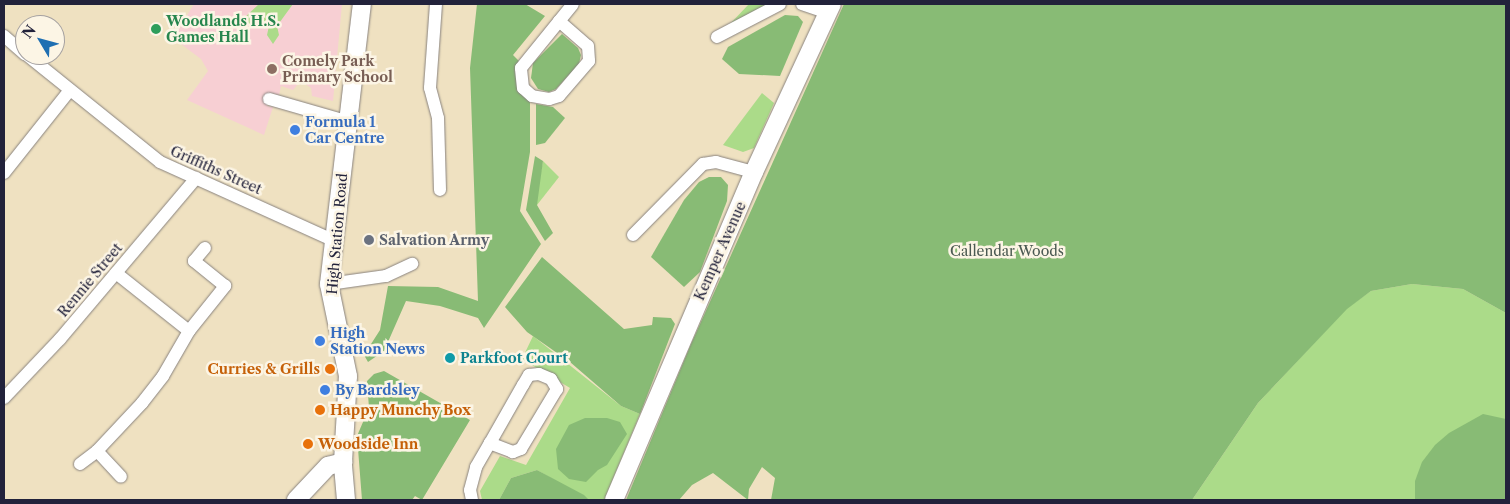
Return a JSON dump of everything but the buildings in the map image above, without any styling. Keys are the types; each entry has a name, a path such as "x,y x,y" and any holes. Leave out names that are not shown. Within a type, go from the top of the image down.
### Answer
{"street":[{"name":"High Station Road","path":"346,500 343,462 348,376 330,284 333,240 362,4"},
{"path":"436,4 430,88 438,118 440,190"},
{"path":"559,21 588,46 589,61 559,96 549,99 532,96 523,88 521,68 559,21 573,4"},
{"path":"717,37 780,4"},
{"path":"802,4 830,8"},
{"name":"Kemper Avenue","path":"614,500 754,172 830,8"},
{"name":"Griffiths Street","path":"4,36 15,45"},
{"name":"Griffiths Street","path":"39,65 148,154 196,178 333,240"},
{"path":"4,173 70,90"},
{"path":"269,99 349,122"},
{"path":"633,235 703,164 716,162 754,172"},
{"name":"Rennie Street","path":"4,398 60,339 196,178"},
{"path":"80,464 97,451 163,376 189,331 225,286 194,262 204,248"},
{"path":"330,284 386,276 412,264"},
{"path":"116,273 189,331"},
{"path":"472,500 470,490 476,466 529,375 539,374 551,379 557,389 521,449 513,452 490,443"},
{"path":"97,451 121,477"},
{"path":"296,500 328,466 343,462"}],"shaded area":[{"name":"Comely Park Primary School","path":"194,4 342,4 333,101 312,96 311,88 304,83 298,84 293,90 281,86 279,95 271,93 267,106 273,107 264,135 187,100 208,71 201,59 173,38"}],"green space":[{"path":"259,4 293,4 277,26 279,35 273,44 267,35 269,26 259,19 252,25 241,21"},
{"path":"477,4 525,4 545,16 513,55 519,61 530,100 530,152 520,211 541,244 484,328 478,318 440,306 406,301 384,351 368,362 364,355 380,330 388,286 438,287 478,301 470,68"},
{"path":"749,4 772,4 729,25"},
{"name":"Callendar Woods","path":"844,4 1506,4 1506,313 1463,289 1412,284 1371,291 1347,309 1258,403 1192,500 771,500 775,478 762,467 749,489 748,500 713,473 692,485 679,500 626,500 691,344"},
{"path":"785,15 798,16 803,22 780,76 739,74 722,59 728,47"},
{"path":"562,34 578,48 581,55 579,64 556,89 549,92 538,89 531,78 533,63"},
{"path":"762,93 774,103 754,148 743,152 723,145"},
{"path":"536,104 553,107 565,118 545,143 536,145"},
{"path":"535,156 543,161 537,205 553,233 545,241 526,210"},
{"path":"543,161 559,177 537,205 537,192"},
{"path":"709,177 721,177 728,185 727,201 700,272 684,287 651,257 684,200 699,182"},
{"path":"542,257 624,329 652,325 653,317 671,318 675,324 640,414 621,406 570,362 527,332 505,307"},
{"path":"1412,284 1463,289 1506,313 1506,500 1192,500 1258,403 1347,308 1371,291"},
{"path":"533,336 621,406 640,414 604,500 589,500 537,470 511,478 499,500 482,500 480,491 500,456 526,465 570,388 522,359"},
{"path":"384,371 470,420 422,500 415,496 412,500 362,500 357,436 369,408 367,381 374,374"},
{"path":"1483,414 1506,419 1506,500 1415,500 1415,481 1422,462 1435,445 1449,433"},
{"path":"585,418 607,418 620,422 627,434 607,465 598,470 586,482 569,479 558,469 556,449 569,425"},
{"path":"537,470 584,495 589,500 499,500 511,478"}],"place":[{"name":"Woodlands H.S. Games Hall","path":"156,29"},
{"name":"Comely Park Primary School","path":"272,69"},
{"name":"Formula 1 Car Centre","path":"295,130"},
{"name":"Salvation Army","path":"369,240"},
{"name":"High Station News","path":"320,341"},
{"name":"Parkfoot Court","path":"450,358"},
{"name":"Curries & Grills","path":"330,369"},
{"name":"By Bardsley","path":"325,390"},
{"name":"Happy Munchy Box","path":"320,410"},
{"name":"Woodside Inn","path":"308,444"}]}
